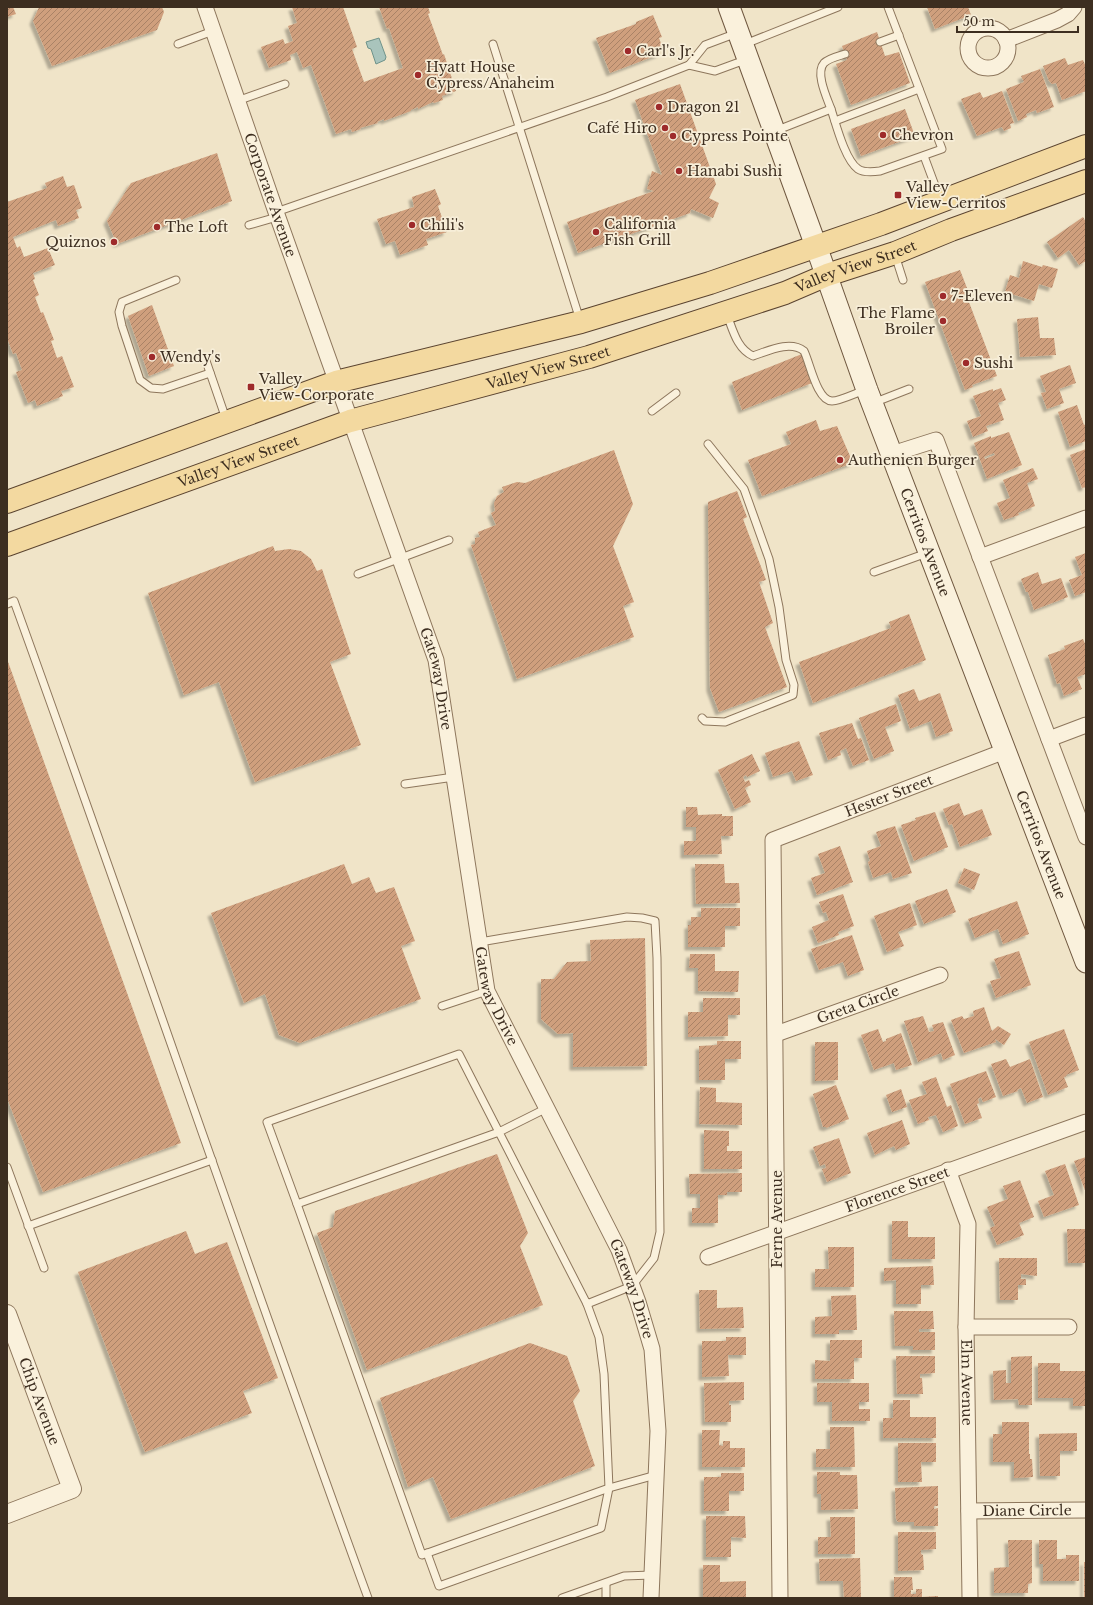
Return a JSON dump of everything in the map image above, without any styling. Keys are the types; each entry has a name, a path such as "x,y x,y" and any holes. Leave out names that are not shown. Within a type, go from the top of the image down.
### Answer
{"main road":[{"name":"Cerritos Avenue","path":"728,7 775,131 870,396 1086,962"},
{"path":"7,502 336,382 581,322 710,283 941,201 1086,146"},
{"name":"Valley View Street","path":"7,544 350,421 589,357 787,292 827,275 895,253 951,230 1086,181"}],"street":[{"name":"Corporate Avenue","path":"205,7 336,382"},
{"path":"1006,40 1057,20 1068,14 1074,7"},
{"name":"Gateway Drive","path":"336,382 436,660 487,991 619,1250 652,1349 658,1432 651,1598"},
{"path":"892,454 936,440 1086,837"},
{"path":"980,557 1086,518"},
{"path":"1049,739 1086,725"},
{"name":"Hester Street","path":"772,840 1005,751"},
{"name":"Ferne Avenue","path":"772,840 776,1034 776,1233 780,1598"},
{"name":"Greta Circle","path":"776,1034 940,976"},
{"name":"Florence Street","path":"708,1257 948,1170 1086,1122"},
{"name":"Elm Avenue","path":"948,1170 968,1224 966,1327 970,1598"},
{"name":"Chip Avenue","path":"7,1314 72,1490 7,1514"},
{"path":"966,1327 1069,1327"},
{"name":"Diane Circle","path":"969,1510 1086,1510"}],"lane":[{"path":"689,65 715,71 743,46 838,7"},
{"path":"845,54 825,62 821,68 822,81 848,154 859,169 872,172 880,171 942,149 888,7"},
{"path":"178,44 213,31"},
{"path":"880,42 899,35"},
{"path":"493,44 581,322"},
{"path":"249,225 519,127 607,97 689,65 705,45 743,46"},
{"path":"237,101 285,84"},
{"path":"835,121 919,89"},
{"path":"775,131 831,109"},
{"path":"924,156 941,201"},
{"path":"895,253 903,280"},
{"path":"176,280 122,302 119,312 122,326 140,380 151,388 163,389 210,373"},
{"path":"726,312 739,344 746,354 753,356 789,346 800,348 804,351 820,395 827,401 833,402 909,389"},
{"path":"204,358 227,421"},
{"path":"652,411 676,393"},
{"path":"702,718 706,721 725,722 793,695 794,685 786,660 779,607 769,559 744,489 708,444"},
{"path":"358,574 449,540"},
{"path":"874,572 929,552"},
{"path":"7,604 14,601 87,802 301,1413 368,1598"},
{"path":"405,784 454,777"},
{"path":"480,942 627,917 655,921 657,958 660,1232 654,1258 632,1286 587,1304"},
{"path":"442,1006 487,991"},
{"path":"427,1553 439,1586 601,1528 610,1488 604,1374 599,1337 587,1304 459,1054 267,1122 422,1555 427,1553 610,1488 656,1475"},
{"path":"297,1204 499,1132 547,1108"},
{"path":"28,1226 212,1160"},
{"path":"7,1167 44,1268"},
{"path":"562,1598 624,1576 652,1575"},
{"path":"606,1583 606,1598"}],"water":[{"path":"379,38 386,57 385,60 376,64 371,49 368,48 366,42"}],"building":[{"path":"7,7 13,7 16,14 7,17"},
{"path":"39,7 162,7 164,12 157,30 52,66 33,21"},
{"name":"Hyatt House Cypress/Anaheim","path":"292,7 343,7 357,47 352,49 364,82 403,68 389,28 387,29 379,7 428,7 430,13 428,14 443,55 444,54 456,91 442,96 443,100 433,102 418,109 418,107 411,111 384,121 384,119 377,122 378,123 352,132 351,129 336,134 311,65 303,68 297,52 290,55 291,60 269,68 261,47 283,39 285,44 293,41 288,26 297,23"},
{"path":"927,7 968,7 971,15 935,29"},
{"path":"653,15 662,37 659,38 663,49 658,51 660,54 610,73 596,38 636,24 636,22"},
{"path":"877,32 885,56 899,52 910,83 851,105 836,64 847,60 842,46"},
{"path":"1065,58 1068,65 1083,60 1086,67 1086,91 1062,100 1056,83 1052,84 1049,81 1043,66"},
{"path":"1040,69 1054,107 1037,113 1036,110 1026,114 1027,117 1018,121 1006,89 1024,82 1021,76"},
{"name":"Cypress Pointe","path":"680,84 716,184 709,198 719,203 713,218 691,209 690,213 578,253 567,222 654,191 647,189 652,171 662,175 635,100"},
{"path":"1002,91 1014,123 1010,124 1011,128 1004,131 1002,127 977,136 961,99 980,92 983,98"},
{"path":"905,109 915,136 861,156 851,129"},
{"path":"217,153 232,201 117,244 107,221 131,183"},
{"path":"63,176 67,187 74,185 82,208 76,210 79,218 58,226 56,220 13,237 17,248 20,246 24,257 48,248 55,265 33,273 35,279 33,280 39,295 35,297 41,313 43,312 54,340 51,341 57,358 62,356 74,387 61,391 63,396 37,406 35,400 28,403 16,372 22,370 16,353 13,354 7,338 7,202 47,188 45,183"},
{"name":"Chili's","path":"435,189 441,204 438,206 447,232 426,239 428,245 400,255 395,241 386,244 377,219 414,207 412,197"},
{"path":"1083,217 1086,222 1086,261 1079,265 1069,250 1058,258 1047,242"},
{"path":"1023,261 1042,267 1043,265 1058,269 1052,288 1039,284 1034,301 1005,292 1010,275 1019,278"},
{"path":"960,270 967,288 964,289 997,376 972,385 973,387 965,390 925,282"},
{"path":"152,305 174,366 149,376 128,316"},
{"path":"1038,317 1040,338 1054,338 1056,355 1020,357 1017,319"},
{"path":"802,354 812,383 742,410 732,382"},
{"path":"1070,365 1076,383 1059,389 1064,403 1047,409 1041,393 1046,392 1040,376"},
{"path":"1001,388 1006,400 998,403 1004,420 986,426 988,431 973,437 967,421 981,416 973,396 993,389 993,391"},
{"path":"1077,405 1084,425 1086,424 1086,441 1070,447 1058,412"},
{"path":"816,420 820,431 837,426 853,463 762,496 748,460 791,444 786,432"},
{"path":"1009,432 1022,465 987,479 974,443 991,436 991,438","holes":["994,453 995,455 985,459 984,457"]},
{"path":"1086,449 1086,487 1082,488 1070,455"},
{"path":"614,450 633,504 613,546 634,602 623,606 634,637 517,679 471,545 475,544 475,538 480,537 478,532 496,525 491,513 495,511 494,503 497,496 504,492 502,487 517,482 525,483"},
{"path":"1033,468 1038,479 1027,483 1035,506 1018,513 1019,515 1004,520 997,503 1010,498 1003,480"},
{"path":"737,491 747,517 743,519 766,580 759,582 773,623 765,627 787,687 719,712 710,688 708,502"},
{"path":"273,546 275,551 289,549 301,551 311,559 317,571 322,569 351,654 330,662 361,745 255,782 219,682 184,695 148,593"},
{"path":"1086,553 1086,592 1075,596 1069,580 1082,575 1075,557"},
{"path":"1038,572 1042,584 1061,578 1068,597 1034,610 1028,592 1026,592 1021,579"},
{"path":"909,614 926,660 813,703 799,662 891,628 889,622"},
{"path":"1083,639 1086,646 1086,674 1077,677 1082,689 1064,696 1060,683 1057,684 1048,655 1065,649 1064,646"},
{"path":"7,659 181,1143 43,1192 7,1098"},
{"path":"914,689 919,701 940,693 953,731 936,737 931,721 910,729 898,695"},
{"path":"896,704 901,721 885,727 894,751 874,759 859,718"},
{"path":"852,723 858,739 861,738 869,760 853,766 846,748 840,751 841,755 828,760 819,733"},
{"path":"799,741 813,775 796,781 792,771 773,777 765,753"},
{"path":"752,754 760,771 747,777 746,775 743,777 745,782 749,780 751,785 745,788 751,802 735,809 718,770"},
{"path":"959,803 964,816 982,809 992,835 960,847 952,824 949,825 943,809"},
{"path":"686,807 697,807 698,815 722,814 722,816 733,816 733,836 721,836 722,854 684,855 684,841 696,841 696,827 686,827"},
{"path":"935,812 948,847 914,861 901,825 916,820 915,818"},
{"path":"895,826 912,873 893,879 891,872 873,878 868,862 870,861 867,851 881,846 876,832"},
{"path":"840,846 853,882 817,895 811,878 825,873 818,854"},
{"path":"344,864 352,884 369,877 376,893 394,887 415,941 401,946 421,999 300,1043 279,1035 265,994 244,1003 211,913"},
{"path":"695,864 724,864 725,883 739,883 740,903 696,904"},
{"path":"964,868 980,874 974,890 958,883"},
{"path":"947,889 956,912 924,924 915,901"},
{"path":"843,894 854,926 838,932 839,935 818,943 812,927 829,920 826,912 823,913 819,902"},
{"path":"1017,901 1029,934 1003,944 998,929 975,938 968,919"},
{"path":"910,903 917,925 898,932 904,946 887,952 874,916"},
{"path":"701,908 740,908 740,926 725,926 725,947 688,947 688,925 691,925 691,917 701,917"},
{"path":"852,935 864,970 848,976 843,962 819,970 811,949"},
{"path":"645,938 647,1066 573,1067 573,1033 558,1034 541,1019 541,979 554,979 567,962 591,961 590,940"},
{"path":"1019,951 1031,985 996,998 990,981 1001,978 994,959"},
{"path":"690,954 715,954 715,971 739,971 738,992 698,991 698,968 689,968"},
{"path":"703,998 740,998 740,1015 728,1015 728,1036 688,1037 688,1012 703,1012"},
{"path":"984,1007 992,1031 998,1026 1011,1034 1004,1045 995,1039 996,1042 964,1053 951,1020 962,1016 964,1019 974,1016 973,1011"},
{"path":"923,1016 929,1032 934,1031 932,1025 943,1022 955,1055 943,1060 941,1053 918,1062 904,1021"},
{"path":"878,1029 883,1042 886,1041 886,1039 901,1033 912,1065 896,1070 894,1063 874,1070 861,1035"},
{"path":"1064,1029 1079,1070 1064,1077 1068,1087 1048,1095 1029,1042"},
{"path":"717,1041 741,1041 741,1059 725,1059 725,1080 699,1080 699,1046 717,1045"},
{"path":"815,1042 838,1042 838,1080 815,1081"},
{"path":"1006,1059 1010,1067 1030,1059 1043,1097 1027,1103 1021,1088 1017,1090 1018,1091 1003,1096 991,1064"},
{"path":"986,1071 996,1097 983,1102 981,1097 978,1099 979,1103 977,1104 982,1118 965,1124 950,1084"},
{"path":"936,1077 947,1107 951,1105 958,1126 943,1132 936,1115 928,1117 929,1120 918,1124 909,1100 927,1094 922,1082"},
{"path":"836,1085 849,1119 826,1128 823,1127 813,1094"},
{"path":"700,1087 716,1088 716,1102 742,1103 742,1125 699,1124"},
{"path":"901,1089 907,1107 892,1112 886,1095"},
{"path":"902,1120 910,1144 896,1150 894,1146 875,1155 867,1133"},
{"path":"704,1130 729,1131 729,1146 727,1146 727,1151 742,1151 742,1169 704,1169"},
{"path":"839,1138 851,1173 827,1182 822,1169 826,1168 825,1164 820,1166 813,1147"},
{"path":"497,1154 528,1233 520,1246 543,1305 367,1370 317,1233 333,1227 335,1211"},
{"path":"1086,1157 1086,1193 1074,1161"},
{"path":"1065,1164 1079,1205 1044,1217 1038,1201 1054,1195 1045,1171"},
{"path":"742,1173 742,1192 727,1192 727,1195 718,1195 718,1223 692,1223 692,1208 700,1208 700,1194 690,1194 689,1174"},
{"path":"1020,1180 1034,1217 1019,1223 1024,1235 997,1245 990,1228 995,1226 987,1207 1008,1199 1003,1186"},
{"path":"892,1221 908,1221 908,1237 935,1237 935,1259 892,1259"},
{"path":"1067,1229 1086,1229 1086,1263 1068,1263"},
{"path":"186,1231 195,1254 227,1242 278,1378 243,1391 252,1413 145,1452 78,1272"},
{"path":"828,1247 854,1247 854,1287 815,1287 815,1269 829,1269"},
{"path":"999,1258 1037,1258 1037,1276 1021,1274 1021,1279 1026,1279 1026,1285 1018,1285 1018,1300 1000,1300"},
{"path":"933,1266 934,1285 921,1285 921,1304 896,1304 896,1280 884,1281 884,1268"},
{"path":"699,1290 717,1290 717,1308 743,1307 744,1328 700,1329"},
{"path":"856,1295 857,1330 839,1330 839,1334 815,1334 815,1317 832,1316 831,1296"},
{"path":"894,1311 933,1311 934,1329 919,1329 919,1332 935,1332 935,1350 913,1350 913,1346 895,1346"},
{"path":"726,1337 746,1337 746,1355 728,1355 729,1376 702,1377 702,1341 726,1341"},
{"path":"830,1340 862,1340 862,1358 854,1358 854,1379 815,1379 815,1360 830,1361"},
{"path":"530,1343 567,1356 580,1391 573,1401 595,1466 451,1519 433,1477 408,1487 380,1398"},
{"path":"896,1356 935,1356 935,1373 920,1374 920,1378 922,1378 923,1394 897,1394"},
{"path":"1032,1356 1032,1405 1019,1405 1018,1399 994,1400 993,1371 1006,1370 1006,1383 1011,1383 1011,1357"},
{"path":"1038,1363 1060,1363 1060,1371 1086,1371 1086,1406 1073,1406 1073,1398 1038,1398"},
{"path":"744,1382 744,1400 729,1401 729,1405 731,1405 731,1422 705,1422 704,1383"},
{"path":"817,1383 869,1383 869,1402 859,1402 859,1409 870,1409 870,1421 832,1421 832,1402 817,1402"},
{"path":"893,1400 910,1400 910,1417 936,1417 936,1438 883,1438 883,1418 893,1418"},
{"path":"1002,1422 1029,1422 1029,1454 1030,1459 1032,1459 1033,1477 1014,1478 1014,1462 993,1462 993,1434 1002,1434"},
{"path":"830,1427 854,1427 855,1467 816,1467 816,1449 830,1449"},
{"path":"702,1430 720,1430 719,1445 723,1446 723,1441 730,1441 730,1448 745,1448 745,1467 702,1467"},
{"path":"1077,1433 1077,1451 1060,1451 1060,1476 1040,1476 1039,1434"},
{"path":"898,1443 936,1443 936,1462 921,1462 922,1482 898,1482"},
{"path":"817,1472 840,1472 840,1475 857,1475 858,1509 821,1510 821,1494 817,1494"},
{"path":"721,1473 744,1473 744,1491 729,1491 729,1511 704,1511 704,1477 721,1477"},
{"path":"938,1486 938,1506 934,1506 934,1509 938,1508 938,1526 914,1526 914,1522 898,1522 896,1519 895,1488"},
{"path":"706,1516 745,1516 746,1538 731,1537 731,1557 706,1557"},
{"path":"830,1517 855,1517 855,1554 818,1554 818,1537 831,1537"},
{"path":"898,1532 936,1532 936,1549 921,1550 921,1554 923,1555 924,1570 898,1571"},
{"path":"1008,1540 1032,1540 1032,1583 1028,1584 1028,1593 994,1593 994,1568 1009,1567"},
{"path":"1039,1540 1057,1540 1057,1559 1066,1559 1066,1555 1079,1555 1079,1581 1043,1581 1043,1564 1039,1564"},
{"path":"860,1558 861,1598 844,1598 843,1581 820,1581 819,1559"},
{"path":"1084,1562 1086,1562 1086,1597 1084,1597"},
{"path":"703,1565 720,1565 720,1582 746,1581 746,1598 703,1598"},
{"path":"894,1577 912,1577 913,1590 911,1590 911,1594 916,1594 916,1589 922,1589 922,1597 938,1596 938,1598 894,1598"}],"place":[{"name":"Carl's Jr.","path":"628,51"},
{"name":"Hyatt House Cypress/Anaheim","path":"418,75"},
{"name":"Dragon 21","path":"659,107"},
{"name":"Café Hiro","path":"665,128"},
{"name":"Chevron","path":"883,135"},
{"name":"Cypress Pointe","path":"673,136"},
{"name":"Hanabi Sushi","path":"679,171"},
{"name":"Valley View-Cerritos","path":"898,195"},
{"name":"Chili's","path":"412,225"},
{"name":"The Loft","path":"157,227"},
{"name":"California Fish Grill","path":"596,232"},
{"name":"Quiznos","path":"114,242"},
{"name":"7-Eleven","path":"943,296"},
{"name":"The Flame Broiler","path":"943,321"},
{"name":"Wendy's","path":"152,357"},
{"name":"Sushi","path":"966,363"},
{"name":"Valley View-Corporate","path":"251,387"},
{"name":"Authenien Burger","path":"840,460"}]}
